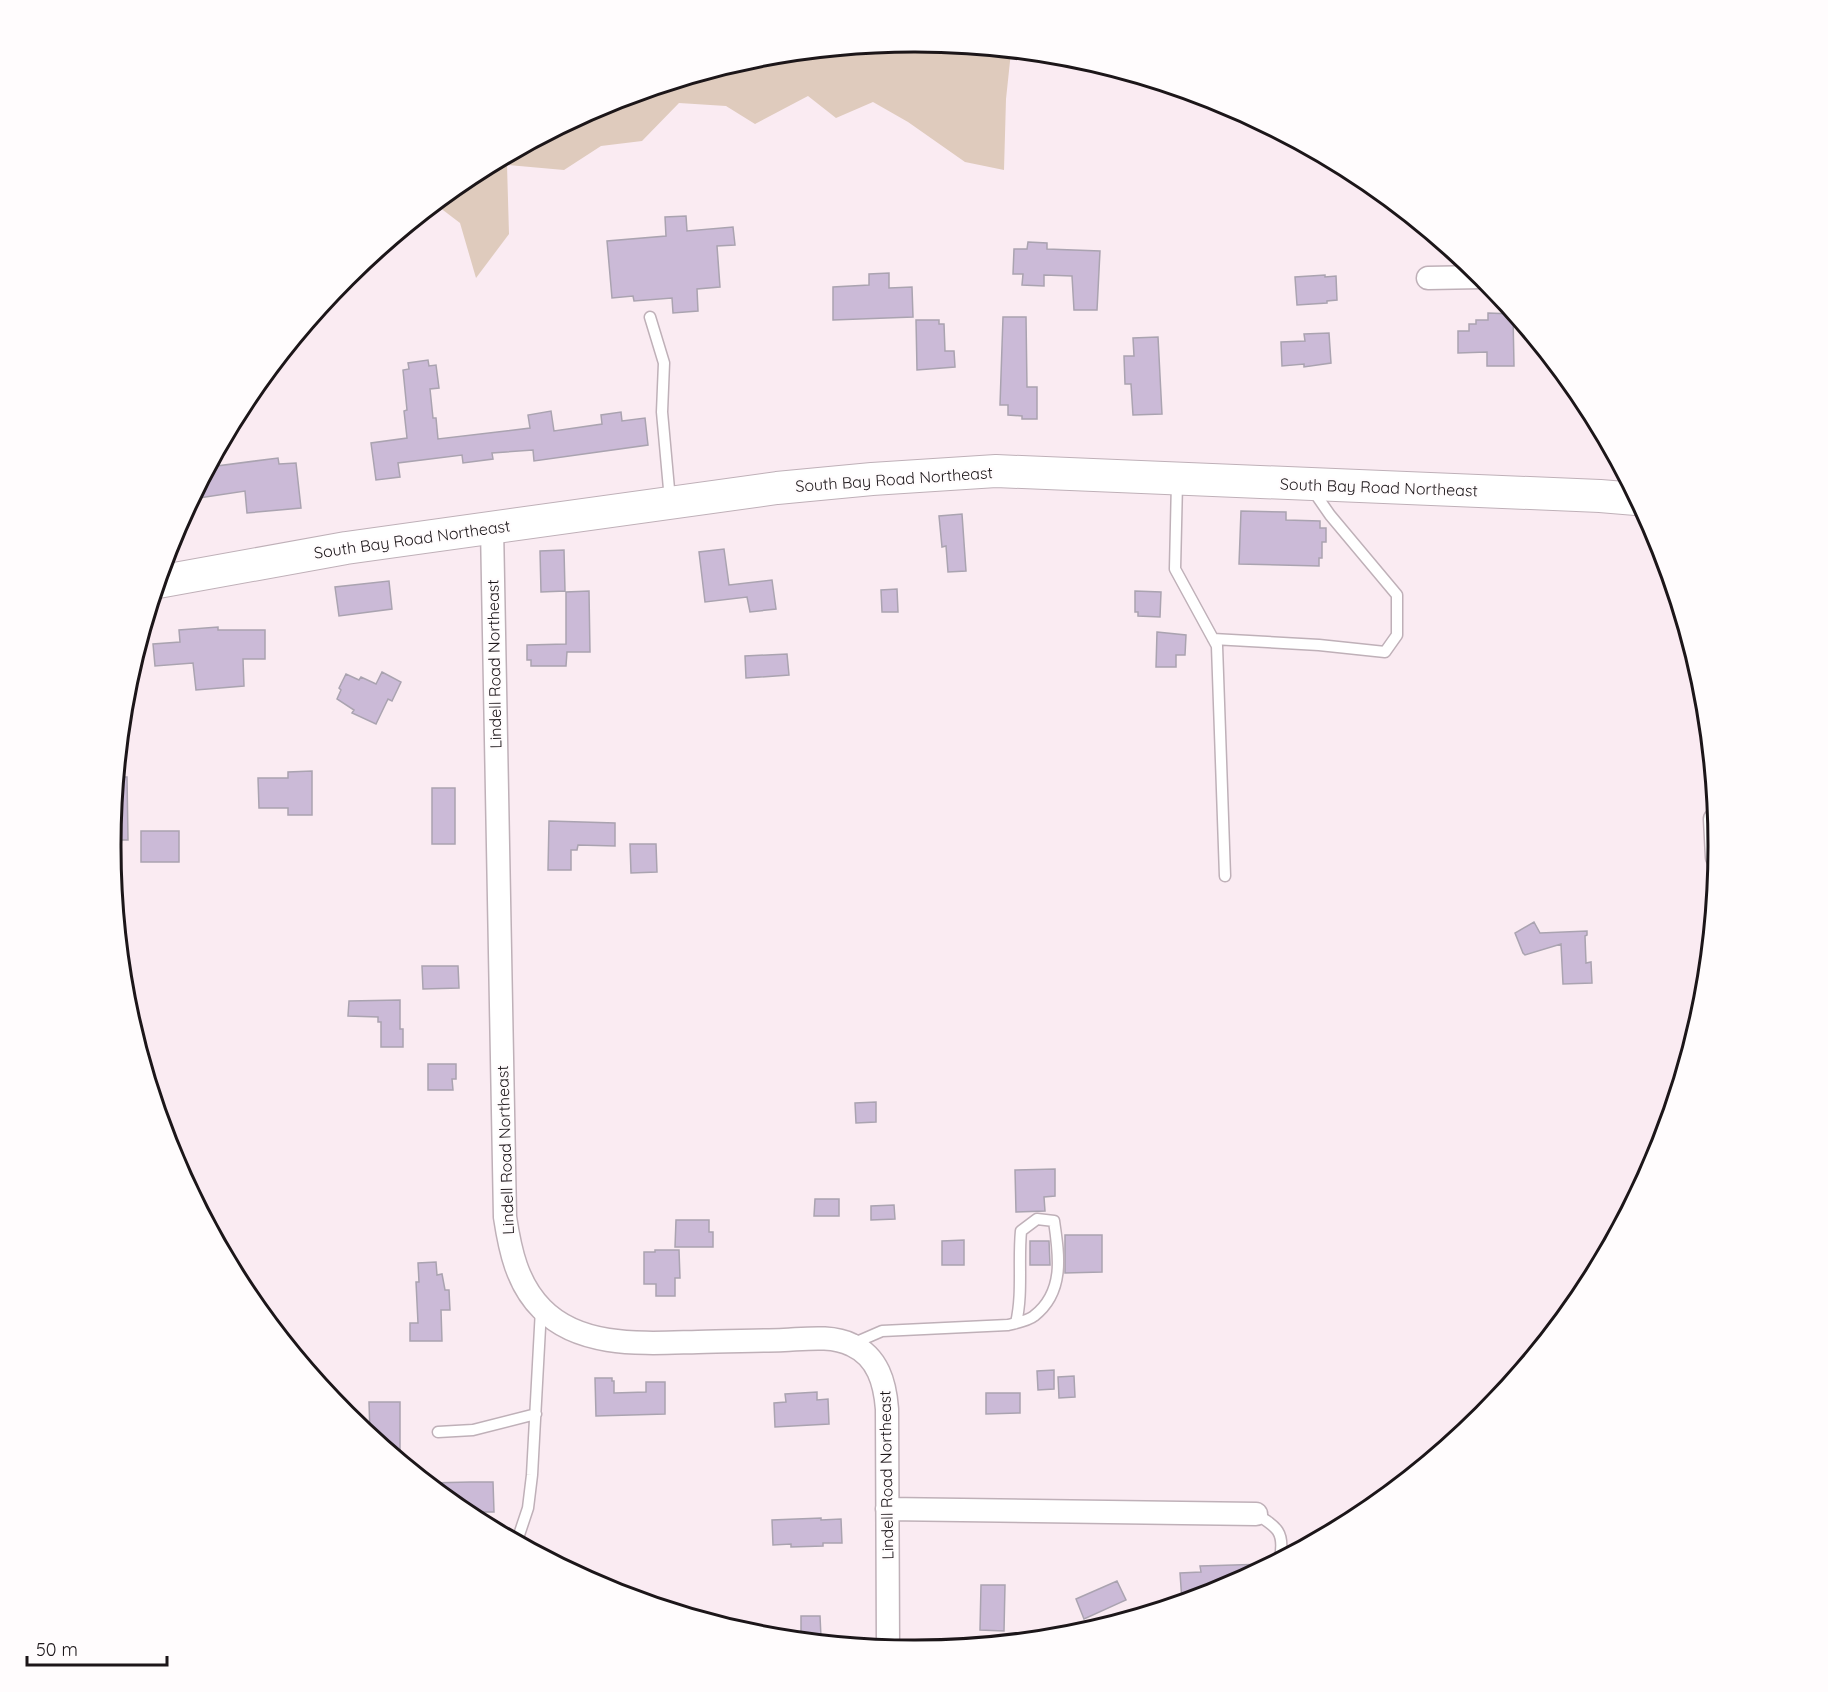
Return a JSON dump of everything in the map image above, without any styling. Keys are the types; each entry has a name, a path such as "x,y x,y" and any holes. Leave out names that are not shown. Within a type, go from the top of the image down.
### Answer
{"street":[{"path":"1428,278 1467,277"},
{"name":"South Bay Road Northeast","path":"167,580 346,548 670,503 807,485 996,471 1628,499"},
{"name":"Lindell Road Northeast","path":"492,527 505,1217 512,1257 523,1280 541,1308 570,1328 598,1338 649,1343 822,1339 851,1345 871,1360 878,1368 885,1387 888,1639"},
{"path":"887,1509 1256,1514"}],"lane":[{"path":"650,317 664,363 662,412 670,503"},
{"path":"1177,478 1175,569 1217,646 1225,876"},
{"path":"1213,639 1318,645 1385,652 1397,635 1397,595 1330,515 1309,484"},
{"path":"851,1345 882,1331 1008,1325 1016,1323 1033,1317 1054,1293 1059,1258 1054,1221 1037,1219 1021,1232 1020,1304 1016,1323"},
{"path":"519,1534 528,1508 532,1475 541,1308"},
{"path":"438,1432 473,1430 536,1414"},
{"path":"1256,1514 1268,1521 1281,1536 1281,1549"}],"shaded area":[{"path":"914,52 1010,58 1006,99 1004,170 965,162 908,122 873,102 836,118 808,96 755,124 726,106 679,103 642,141 601,146 564,170 507,165 563,134 610,113 659,95 759,68 810,59 862,54"},
{"path":"507,165 509,234 476,278 460,223 441,209"}],"building":[{"path":"686,216 687,231 733,227 735,245 717,246 720,287 697,289 698,311 673,313 672,298 634,301 633,296 612,298 607,241 666,236 665,217"},
{"path":"1028,242 1047,243 1047,249 1100,251 1097,310 1074,310 1072,276 1044,275 1044,286 1022,285 1023,274 1013,274 1014,249 1027,249"},
{"path":"889,273 889,288 912,287 913,317 833,320 833,287 869,285 869,274"},
{"path":"1325,275 1325,277 1336,276 1337,300 1297,305 1295,277"},
{"path":"1488,313 1502,314 1513,326 1514,366 1487,366 1487,352 1458,353 1458,331 1469,331 1469,324 1476,324 1476,320 1488,320"},
{"path":"1003,317 1026,317 1027,387 1037,387 1037,419 1022,419 1022,416 1008,415 1008,405 1000,405"},
{"path":"916,320 939,320 939,324 944,324 945,351 954,351 955,367 917,370"},
{"path":"1329,333 1331,363 1304,367 1304,364 1282,366 1281,342 1305,341 1304,334"},
{"path":"1158,337 1162,414 1133,415 1131,384 1125,384 1124,356 1134,356 1133,338"},
{"path":"428,360 429,366 436,365 439,388 430,389 438,439 530,428 528,415 551,411 554,431 602,424 601,415 621,412 622,421 645,418 648,445 534,461 533,450 492,453 493,459 463,463 462,455 398,463 400,477 376,480 371,443 407,438 403,370 409,369 408,363"},
{"path":"278,458 279,464 296,463 301,508 247,513 245,491 201,498 218,466"},
{"path":"1241,511 1286,512 1286,520 1320,521 1320,528 1326,528 1326,542 1322,542 1322,558 1319,558 1319,566 1239,564"},
{"path":"962,514 966,571 948,572 946,546 942,547 939,516"},
{"path":"724,549 729,585 772,580 776,609 750,612 747,597 705,602 699,552"},
{"path":"564,550 565,591 541,592 540,551"},
{"path":"389,581 392,609 339,616 335,587"},
{"path":"897,589 898,612 882,612 881,590"},
{"path":"589,591 590,652 567,652 566,666 531,666 531,660 527,660 527,645 566,644 566,592"},
{"path":"1135,591 1161,592 1160,617 1138,616 1138,612 1135,612"},
{"path":"218,627 218,630 265,630 265,659 243,659 244,686 196,690 193,663 155,666 153,644 180,642 179,630"},
{"path":"1157,632 1186,635 1185,655 1176,655 1176,667 1156,667"},
{"path":"787,654 789,675 746,678 745,656"},
{"path":"382,672 401,682 392,701 388,699 376,724 352,713 354,710 337,699 341,690 339,688 346,674 359,680 361,677 376,684"},
{"path":"312,771 312,815 288,815 288,808 259,808 258,778 288,778 288,772"},
{"path":"124,777 127,777 128,840 121,840"},
{"path":"432,788 455,788 455,844 432,844"},
{"path":"549,821 615,823 615,846 578,845 577,850 571,850 571,870 548,870"},
{"path":"141,831 179,831 179,862 141,862"},
{"path":"630,844 656,844 657,872 631,873"},
{"path":"1534,922 1540,933 1587,931 1585,936 1586,963 1591,962 1592,983 1563,984 1561,944 1525,955 1523,953 1515,933"},
{"path":"422,966 458,966 459,988 423,989"},
{"path":"400,1000 400,1029 403,1029 403,1047 381,1047 381,1022 378,1022 378,1017 348,1016 349,1001"},
{"path":"428,1064 456,1064 456,1079 452,1079 453,1090 428,1090"},
{"path":"876,1102 876,1122 856,1123 855,1103"},
{"path":"1055,1169 1055,1196 1044,1197 1045,1211 1016,1212 1015,1170"},
{"path":"815,1199 839,1199 839,1216 814,1216"},
{"path":"894,1205 895,1219 871,1220 871,1206"},
{"path":"676,1220 709,1220 709,1232 713,1232 713,1247 675,1247"},
{"path":"1065,1235 1102,1235 1102,1272 1065,1273"},
{"path":"964,1240 964,1265 942,1265 942,1241"},
{"path":"1030,1241 1049,1241 1050,1265 1030,1265"},
{"path":"655,1250 679,1250 680,1278 675,1278 675,1296 656,1296 656,1284 644,1284 644,1252 655,1252"},
{"path":"436,1262 437,1275 442,1274 445,1290 449,1290 450,1310 441,1310 442,1341 410,1341 410,1323 418,1323 416,1282 419,1282 418,1263"},
{"path":"1054,1370 1054,1389 1038,1390 1037,1371"},
{"path":"1074,1376 1075,1397 1059,1398 1058,1377"},
{"path":"595,1378 612,1378 614,1393 646,1392 646,1382 665,1382 665,1414 596,1416"},
{"path":"817,1392 817,1400 828,1399 829,1424 775,1427 774,1403 786,1402 785,1394"},
{"path":"986,1393 1020,1393 1020,1413 986,1414"},
{"path":"369,1402 400,1402 400,1450 391,1443 370,1423"},
{"path":"493,1482 494,1512 483,1512 441,1483"},
{"path":"821,1518 821,1520 841,1519 842,1543 791,1547 791,1544 773,1545 772,1520"},
{"path":"1250,1565 1181,1592 1180,1573 1201,1572 1200,1566"},
{"path":"1117,1581 1126,1600 1084,1619 1076,1599"},
{"path":"981,1585 1005,1585 1004,1631 980,1630"},
{"path":"801,1616 820,1616 821,1634 801,1631"}]}
